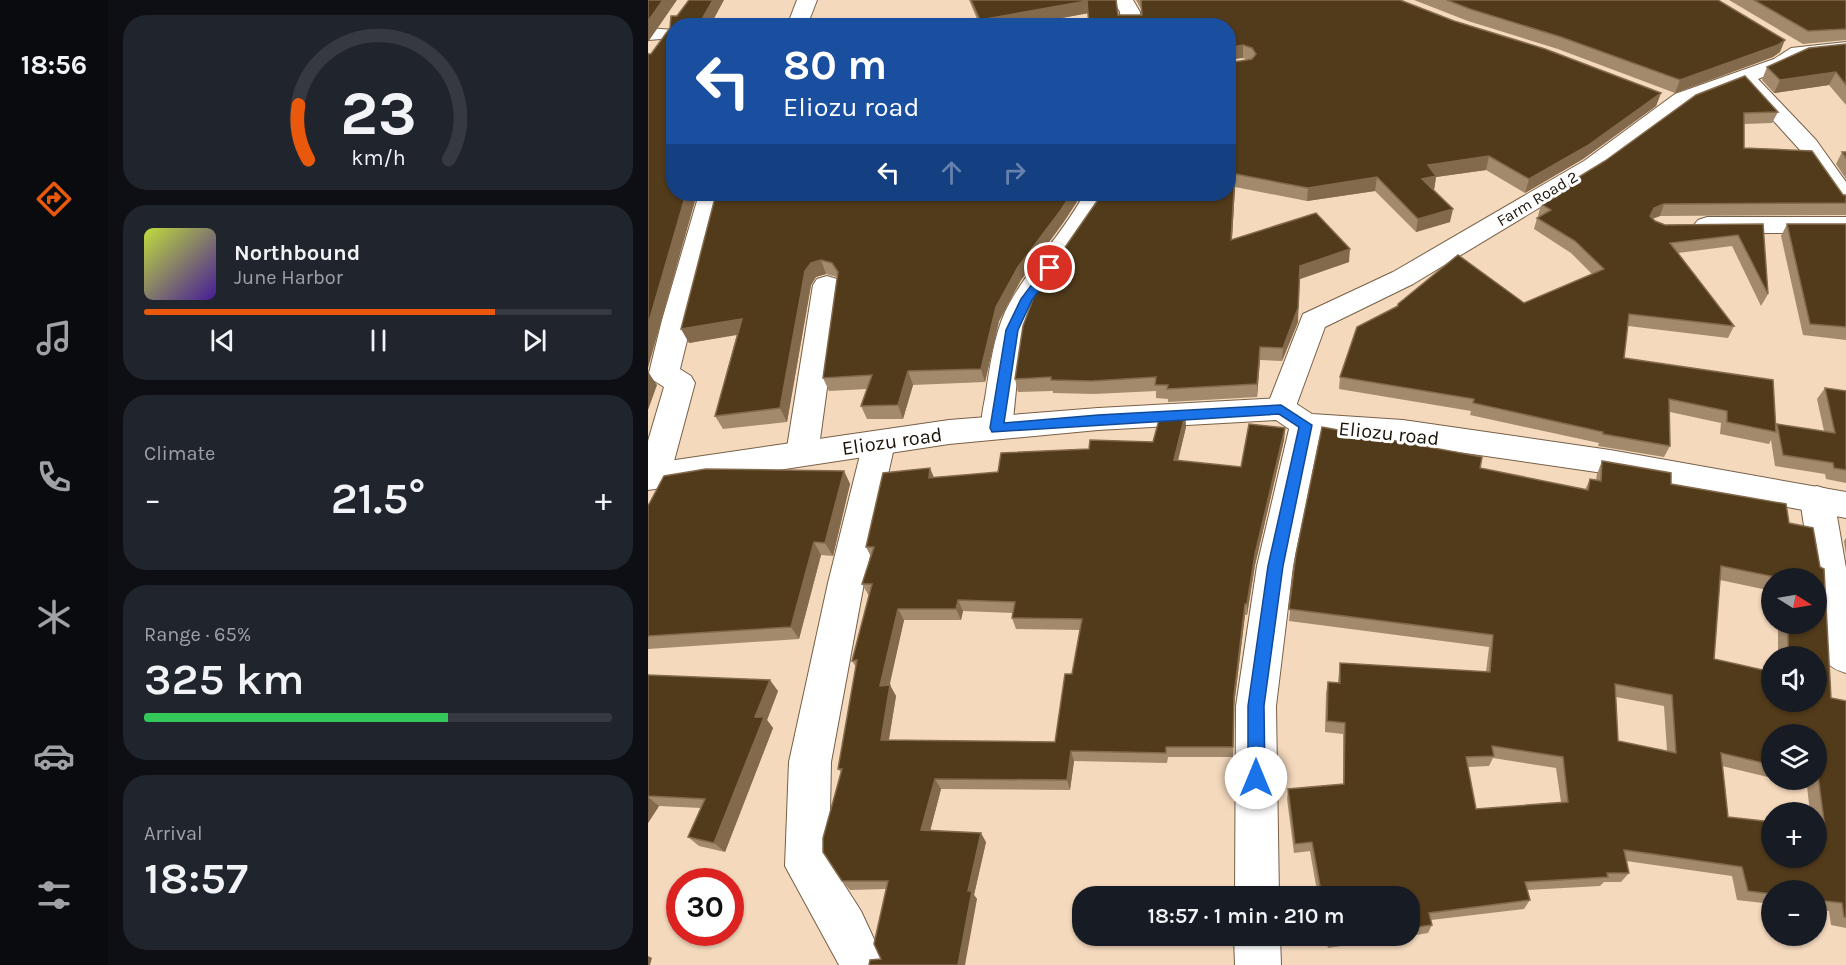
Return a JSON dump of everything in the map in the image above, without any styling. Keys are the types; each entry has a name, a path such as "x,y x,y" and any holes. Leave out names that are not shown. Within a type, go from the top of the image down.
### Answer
{"street":[{"path":"800,18 807,0"},
{"path":"1123,0 1130,12 1130,18"},
{"name":"Farm Road 2","path":"1257,886 1256,706 1293,417 1313,321 1403,278 1592,166 1665,99 1745,77 1781,63 1788,46 1846,48"},
{"path":"1745,77 1808,145 1846,199"},
{"path":"651,476 680,383 664,373 676,320 709,201"},
{"path":"996,428 1012,330 1027,299 1086,214 1092,201"},
{"path":"1683,225 1846,225"},
{"path":"802,454 827,285"},
{"name":"Eliozu road","path":"651,476 879,442 996,428 1098,419 1293,417 1564,455 1831,502"},
{"path":"863,965 845,927 807,866 810,762 846,583 879,442"},
{"path":"1831,502 1842,652 1846,656"},
{"path":"1257,946 1258,965"}],"building":[{"path":"648,0 663,0 648,21"},
{"path":"689,0 713,0 703,18 671,18 671,16 677,16"},
{"path":"971,0 1116,0 1118,15 1142,15 1141,0 1400,0 1454,21 1545,49 1661,93 1587,146 1529,179 1489,156 1428,165 1436,176 1422,179 1453,209 1418,219 1377,177 1308,188 1236,174 1236,62 1252,59 1256,54 1252,48 1243,45 1236,46 1236,18 1088,18 1087,1 991,18 979,18"},
{"path":"1447,0 1718,0 1785,40 1778,45 1680,80 1561,37"},
{"path":"1754,0 1846,0 1846,29 1808,31"},
{"path":"666,33 666,201 684,201 648,325 648,54 651,54"},
{"path":"1846,44 1846,85 1836,72 1780,80 1767,67 1809,48"},
{"path":"1745,76 1778,112 1744,113 1744,148 1812,151 1843,195 1846,195 1846,203 1664,204 1654,208 1650,216 1665,225 1763,224 1768,294 1738,235 1670,243 1734,326 1629,314 1624,358 1773,380 1776,432 1727,422 1727,411 1669,399 1670,446 1603,434 1603,432 1473,403 1474,399 1340,377 1357,327 1398,306 1458,255 1524,303 1604,269 1575,241 1537,218 1551,210 1541,204 1556,197 1551,194 1605,161 1696,95"},
{"path":"714,201 1067,201 1018,267 996,307 981,369 908,371 898,405 861,406 872,375 823,378 838,272 832,263 821,260 811,263 805,271 780,408 715,416 742,319 681,329"},
{"path":"1097,201 1233,201 1231,240 1316,213 1350,249 1300,266 1298,308 1283,348 1260,347 1257,384 1167,389 1168,385 1155,385 1156,377 1092,381 1051,380 1051,377 1015,379 1023,326 1033,299 1050,269"},
{"path":"1787,224 1846,224 1846,327 1810,324"},
{"path":"1825,388 1846,391 1846,470 1834,468 1833,463 1783,455 1777,424 1835,433"},
{"path":"1185,415 1174,460 1241,467 1249,424 1285,428 1255,554 1247,604 1245,604 1234,696 1233,747 1166,747 1166,753 1071,751 1067,780 935,779 921,830 981,833 968,891 972,891 958,965 869,965 870,960 881,959 874,944 888,881 842,881 823,852 823,838 842,769 838,769 857,660 852,661 872,584 862,584 874,547 866,547 883,473 930,468 929,478 998,472 1001,453 1089,449 1090,440 1153,442 1160,416","holes":["958,600 1015,602 1012,618 1082,619 1072,674 1065,674 1055,742 881,740 890,685 880,686 898,609 956,609"]},
{"path":"1322,427 1482,457 1480,468 1588,490 1590,479 1601,481 1602,461 1671,473 1671,484 1786,504 1789,523 1813,528 1822,568 1761,568 1761,574 1721,566 1714,659 1761,670 1761,712 1827,712 1827,646 1788,646 1788,634 1827,634 1827,624 1831,698 1846,701 1846,917 1844,917 1842,903 1827,901 1827,880 1761,880 1761,893 1748,891 1742,867 1624,850 1629,873 1607,873 1608,877 1525,882 1530,900 1429,913 1432,925 1420,927 1420,886 1320,886 1312,842 1295,844 1288,789 1344,784 1345,723 1327,721 1328,682 1340,683 1340,663 1490,672 1493,635 1289,609 1296,554","holes":["1615,684 1672,695 1676,753 1618,741","1761,724 1827,724 1827,790 1820,790 1822,802 1827,802 1827,868 1761,868 1761,821 1728,817 1721,753 1761,762","1492,746 1563,757 1568,802 1476,809 1466,757 1494,756"]},
{"path":"706,469 844,471 825,543 814,542 791,627 648,636 648,506 664,476"},
{"path":"648,675 770,680 755,717 764,717 714,843 688,837 705,799 648,796"}],"route":[{"path":"1050,268 1027,299 1012,330 996,428 1098,419 1281,409 1306,425 1275,566 1256,706 1256,778"}]}
